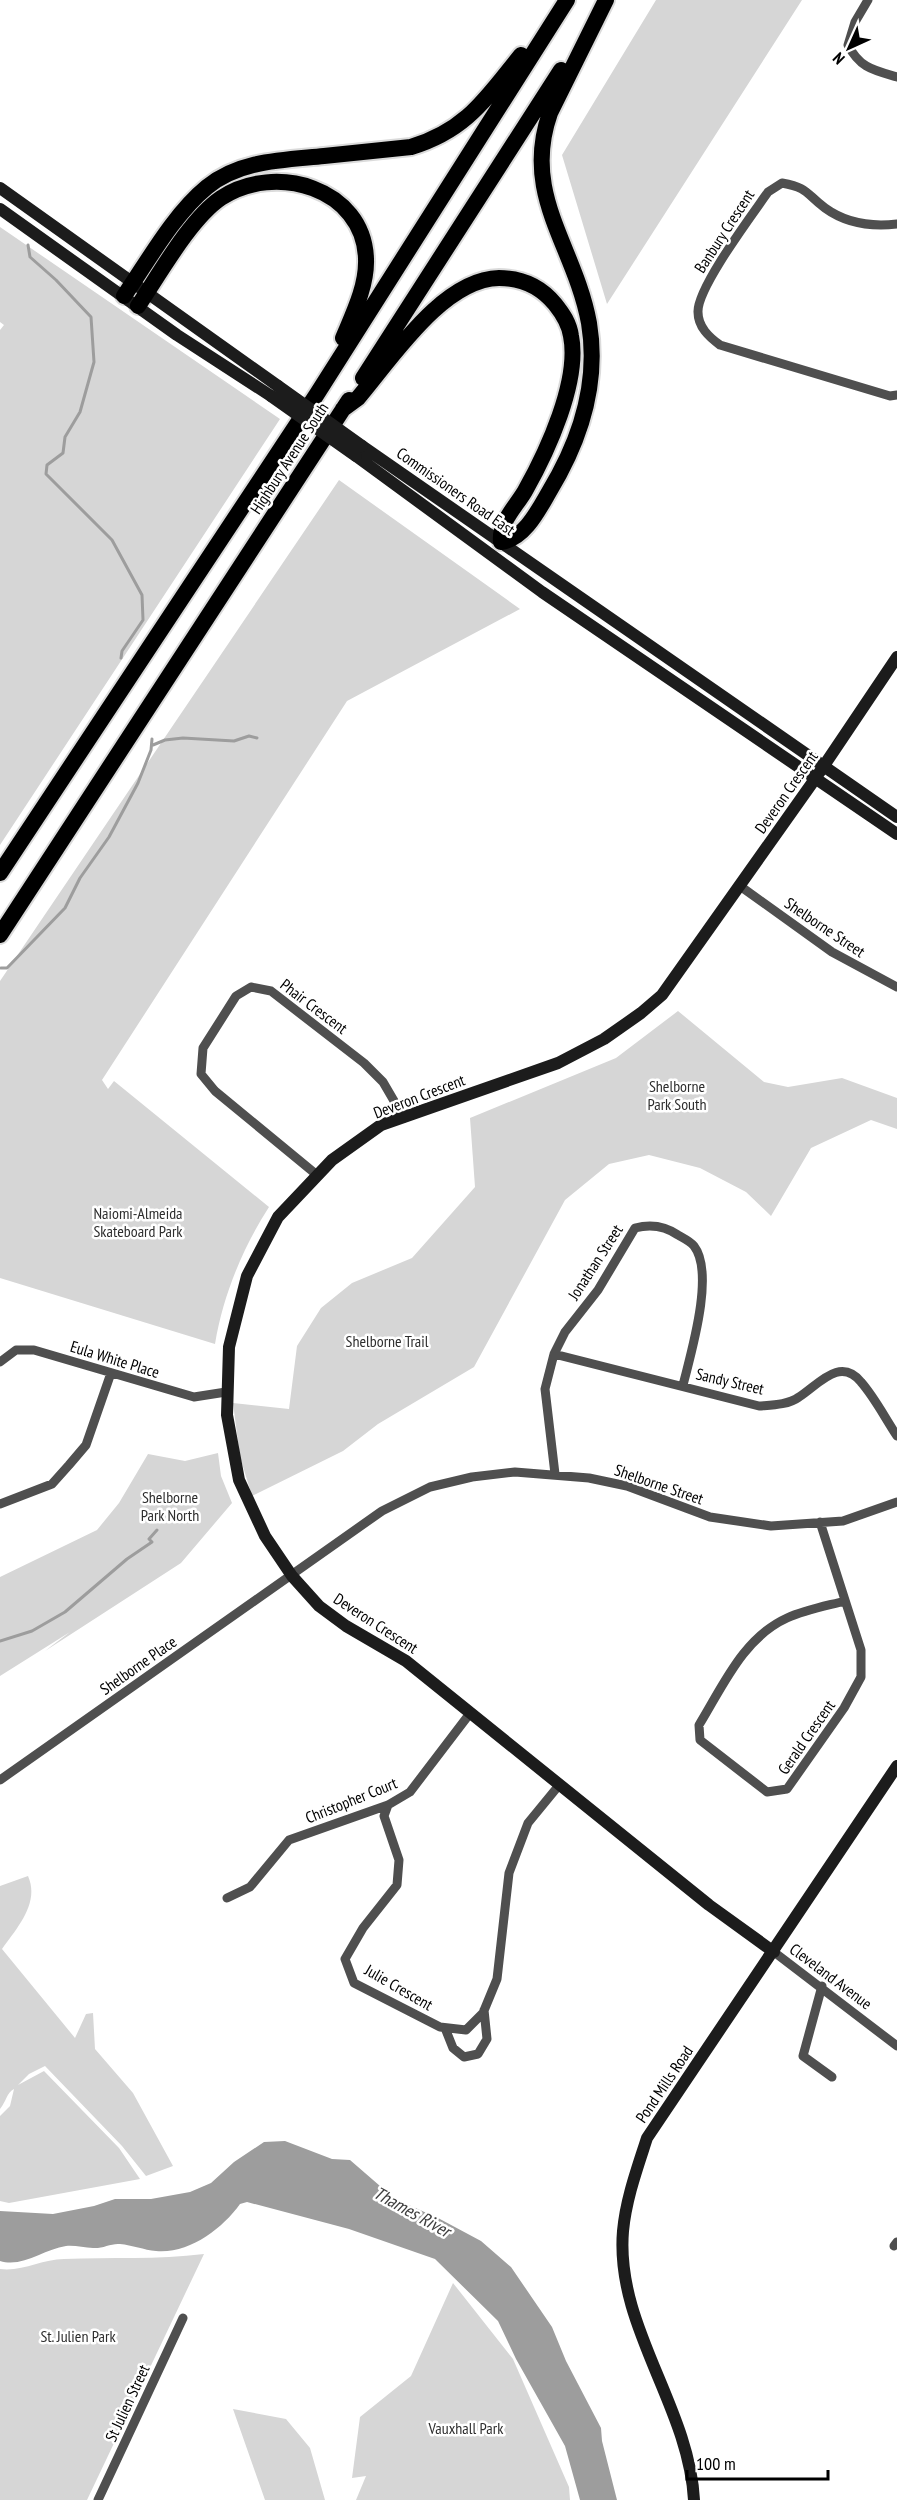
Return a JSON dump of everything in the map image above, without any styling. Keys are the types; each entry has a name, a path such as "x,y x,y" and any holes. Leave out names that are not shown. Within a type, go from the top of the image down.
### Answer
{"highway":[{"path":"136,294 191,202 214,181 234,171 267,162 411,147 452,130 484,100 566,0"},
{"name":"Highbury Avenue South","path":"0,873 317,394 566,0"},
{"path":"496,549 517,538 558,477 581,426 589,394 592,355 588,321 579,289 545,195 540,156 544,129 550,113 606,0"},
{"name":"Highbury Avenue South","path":"0,935 606,0"},
{"path":"136,294 199,219 223,196 240,188 290,183 309,186 331,195 343,204 357,225 362,236 366,259 357,303 317,394"},
{"path":"343,409 358,398 431,313 451,294 482,280 493,278 515,279 541,290 566,320 571,336 571,364 567,390 549,443 525,492 501,528 496,549"}],"main road":[{"name":"Commissioners Road East","path":"0,188 136,294 359,451 815,779 897,834"},
{"name":"Commissioners Road East","path":"0,209 136,294"},
{"name":"Commissioners Road East","path":"496,549 824,766 897,817"},
{"name":"Deveron Crescent","path":"774,1952 709,1905 406,1661 346,1626 319,1606 292,1576 265,1536 239,1480 227,1415 229,1347 247,1276 279,1217 332,1160 381,1125 558,1063 604,1039 662,995 815,779 897,657"},
{"name":"Pond Mills Road","path":"693,2500 676,2416 640,2333 625,2276 623,2232 630,2192 647,2138 897,1766"}],"street":[{"path":"868,0 855,22 848,45 855,59 873,70 897,77"},
{"name":"Banbury Crescent","path":"897,224 878,226 848,222 826,209 801,187 782,183 768,192 703,290 697,311 702,327 720,345 890,396 897,395"},
{"name":"Shelborne Street","path":"740,886 832,952 897,987"},
{"name":"Phair Crescent","path":"317,1175 215,1091 201,1074 203,1048 236,996 251,987 271,991 364,1063 382,1082 404,1118"},
{"name":"Jonathan Street","path":"555,1474 545,1389 554,1354 565,1332 598,1290 635,1228 650,1224 674,1232 693,1245 702,1266 699,1318 683,1385"},
{"name":"Eula White Place","path":"0,1362 16,1350 34,1350 194,1397 226,1392"},
{"name":"Sandy Street","path":"554,1354 759,1406 782,1404 798,1398 822,1378 837,1371 850,1372 861,1381 897,1436"},
{"path":"0,1504 52,1484 86,1445 111,1373"},
{"name":"Shelborne Street","path":"292,1576 382,1511 430,1487 472,1477 514,1472 589,1478 627,1486 710,1517 771,1526 843,1521 897,1502"},
{"name":"Gerald Crescent","path":"820,1522 861,1650 861,1677 844,1708 788,1789 766,1792 700,1740 699,1725 751,1642 788,1617 845,1601"},
{"name":"Shelborne Place","path":"0,1780 292,1576"},
{"name":"Christopher Court","path":"227,1898 250,1887 289,1840 388,1805 410,1792 471,1712"},
{"name":"Julie Crescent","path":"388,1805 384,1816 399,1860 397,1885 363,1928 345,1959 354,1983 445,2028 466,2030 484,2010 497,1979 509,1873 528,1824 560,1784"},
{"name":"Cleveland Avenue","path":"774,1952 822,1986 897,2046"},
{"path":"822,1986 803,2056 832,2077"},
{"name":"Julie Crescent","path":"445,2028 453,2048 464,2056 478,2054 487,2039 484,2010"},
{"name":"St Julien Street","path":"98,2500 183,2318"}],"green space":[{"path":"656,0 802,0 607,304 562,155"},
{"path":"0,227 280,419 0,845 0,330 4,325 0,322"},
{"name":"Naiomi-Almeida Skateboard Park","path":"339,480 520,609 347,701 102,1080 108,1089 114,1081 269,1207 250,1239 235,1273 223,1308 215,1344 0,1278 0,981"},
{"name":"Shelborne Trail","path":"678,1011 764,1082 788,1087 842,1078 897,1098 897,1129 871,1120 811,1148 771,1216 746,1192 700,1168 649,1155 609,1164 565,1200 474,1367 378,1424 343,1451 252,1496 240,1457 233,1403 289,1409 297,1346 321,1308 352,1283 412,1258 475,1187 470,1118 616,1058"},
{"name":"Shelborne Park North","path":"218,1453 221,1476 232,1503 181,1563 45,1651 70,1632 0,1676 0,1577 97,1530 119,1503 148,1454 185,1461"},
{"path":"28,1876 31,1886 29,1905 20,1924 2,1949 75,2038 86,2014 93,2013 95,2049 133,2093 173,2166 146,2176 122,2146 45,2066 29,2074 18,2085 44,2071 119,2148 140,2179 9,2203 0,2201 0,2116 10,2106 14,2089 0,2109 0,1886"},
{"name":"St. Julien Park","path":"204,2254 87,2500 0,2500 0,2269 16,2269 56,2260 82,2258 151,2258"},
{"name":"Vauxhall Park","path":"453,2283 513,2359 569,2487 570,2500 356,2500 366,2476 352,2478 360,2417 411,2376"},
{"path":"233,2409 286,2419 310,2448 325,2500 265,2500"}],"water":[{"name":"Thames River","path":"285,2141 332,2159 350,2160 395,2199 481,2241 511,2267 552,2327 566,2361 601,2428 602,2441 617,2500 580,2500 565,2446 516,2359 498,2321 435,2259 349,2229 247,2202 240,2204 224,2222 204,2238 181,2248 156,2251 117,2244 96,2248 66,2246 17,2262 0,2261 0,2211 53,2214 94,2206 115,2199 151,2199 190,2192 211,2183 234,2162 264,2142"}],"waterway":[{"path":"28,245 30,257 56,280 91,317 94,362 80,412 65,437 63,453 47,465 46,474 112,540 142,595 143,620 122,651 121,658"},
{"path":"153,745 165,740 183,738 234,741 249,736 257,738"},
{"path":"1,968 7,968 65,908 80,878 109,837 138,783 151,750 152,739"},
{"path":"0,1641 32,1631 65,1612 127,1559 152,1542 149,1539 157,1530"}],"park label":[{"name":"Shelborne Park South","path":"677,1095"}]}
